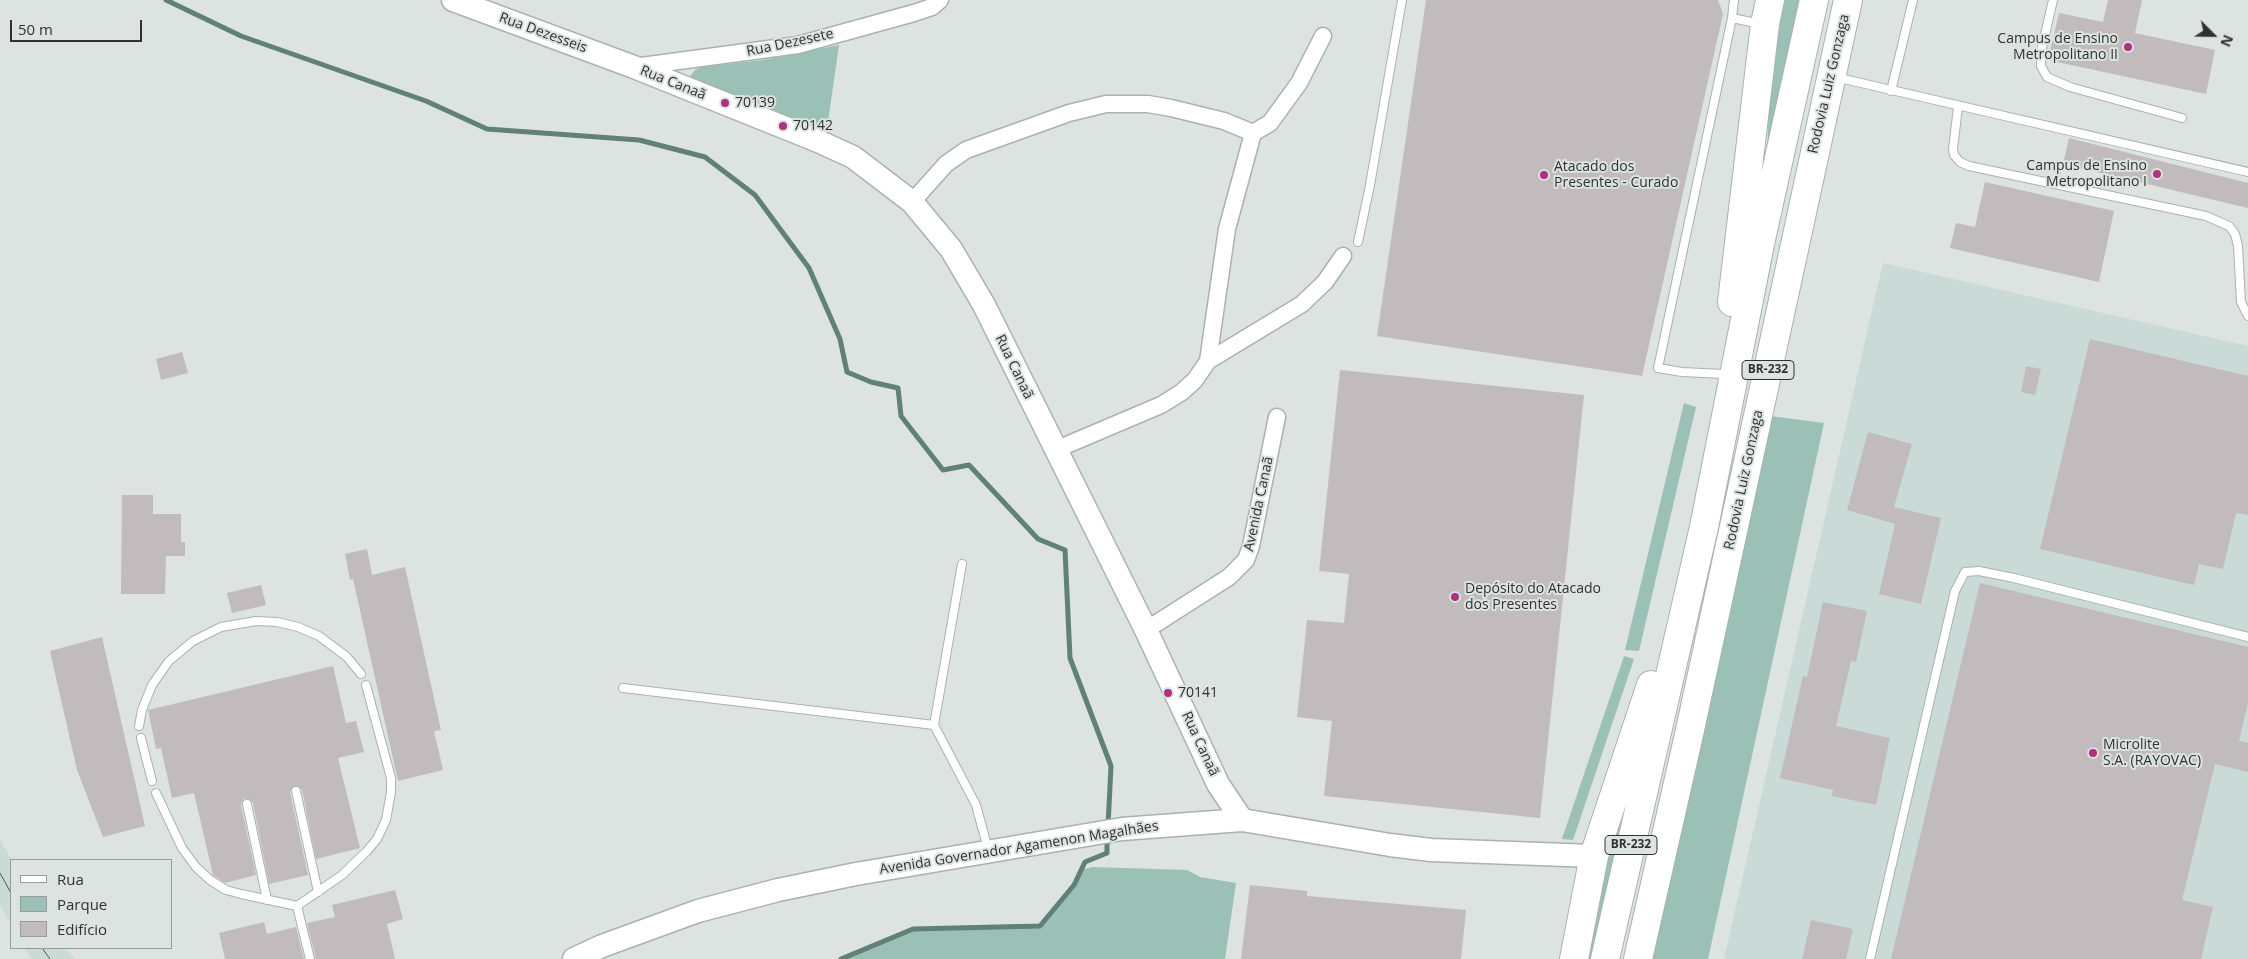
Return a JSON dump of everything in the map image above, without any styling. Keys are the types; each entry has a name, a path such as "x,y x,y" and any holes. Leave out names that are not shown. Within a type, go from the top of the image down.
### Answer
{"highway":[{"name":"BR-232","path":"1605,959 1704,527 1760,244 1814,0"},
{"name":"Rodovia Luiz Gonzaga","path":"1638,959 1691,730 1830,76 1848,0"},
{"path":"1727,413 1724,374 1767,12"},
{"path":"1574,959 1594,856 1704,527"}],"street":[{"name":"Rua Dezesseis","path":"453,0 634,66"},
{"name":"Rua Dezesete","path":"634,66 798,45 914,13 932,7 940,0"},
{"path":"1208,361 1227,229 1253,133 1270,123 1300,83 1322,36"},
{"name":"Rua Canaã","path":"634,66 853,156 912,202 951,250 984,305 1146,630 1218,784 1242,820"},
{"path":"912,202 946,164 966,150 1069,113 1106,104 1148,104 1172,108 1224,121 1253,133"},
{"path":"1055,450 1162,405 1182,392 1195,380 1208,361 1302,304 1325,282 1343,256"},
{"name":"Avenida Canaã","path":"1146,630 1229,577 1246,560 1251,546 1277,417"},
{"name":"Avenida Governador Agamenon Magalhães","path":"574,959 602,946 698,911 769,892 856,874 1122,829 1242,820 1431,850 1594,856"}],"lane":[{"path":"1358,242 1370,185 1402,0"},
{"path":"1724,374 1682,372 1658,368 1732,18 1734,0"},
{"path":"1892,91 1913,0"},
{"path":"2053,0 2041,52 2041,66 2047,77 2070,87 2182,118"},
{"path":"1732,18 1767,12"},
{"path":"1830,76 1958,107 2248,172"},
{"path":"1958,107 1954,155 1960,162 1969,166 2197,214 2219,220 2229,226 2235,234 2238,246 2241,302 2248,316"},
{"path":"962,564 934,725 976,805 988,851"},
{"path":"1870,959 1955,591 1960,578 1965,572 1979,571 2014,578 2248,637"},
{"path":"139,726 142,710 152,685 169,661 193,641 221,628 256,621 276,622 298,627 319,636 333,646 347,657 361,674"},
{"path":"156,793 167,821 196,868 210,880 226,890 297,906 342,875 367,851 377,839 386,820 391,792 391,778 366,685"},
{"path":"623,688 934,725"},
{"path":"141,738 152,781"},
{"path":"296,791 318,892"},
{"path":"248,804 268,900"},
{"path":"297,906 310,959"}],"shaded area":[{"path":"1883,263 2248,346 2248,959 1724,959"},
{"path":"0,840 11,859 10,922 0,905"},
{"path":"26,949 66,949 74,959 32,959"}],"green space":[{"path":"1780,0 1806,0 1767,167 1770,45"},
{"path":"839,45 826,136 688,79 695,70 702,67 763,60"},
{"path":"1684,403 1696,407 1639,651 1625,650"},
{"path":"1770,416 1824,423 1708,959 1652,959"},
{"path":"1624,656 1634,659 1573,840 1562,839"},
{"path":"1648,722 1593,959 1581,959 1602,862"},
{"path":"1093,867 1187,870 1200,877 1236,883 1225,959 841,959 913,929 1040,926 1074,885 1081,870"}],"building":[{"name":"Atacado dos Presentes - Curado","path":"1426,0 1718,0 1723,14 1642,376 1377,336"},
{"name":"Campus de Ensino Metropolitano II","path":"2108,0 2142,0 2135,33 2215,50 2206,94 2048,60 2059,13 2103,22"},
{"name":"Campus de Ensino Metropolitano I","path":"2069,138 2248,183 2248,208 2063,164"},
{"path":"1985,182 2114,211 2099,282 1950,248 1956,223 1975,227"},
{"path":"2090,339 2248,376 2248,515 2236,513 2223,569 2199,564 2194,585 2040,549"},
{"path":"182,352 188,373 161,380 156,359"},
{"path":"2026,366 2041,369 2035,395 2021,392"},
{"name":"Depósito do Atacado dos Presentes","path":"1340,370 1584,395 1540,818 1324,796 1332,721 1297,717 1307,620 1344,623 1349,574 1319,571"},
{"path":"1868,432 1912,444 1894,507 1941,518 1921,604 1879,594 1895,524 1847,510"},
{"path":"122,495 153,495 153,514 181,514 181,542 185,542 185,556 166,556 165,594 121,594"},
{"path":"367,549 372,575 405,567 441,730 434,731 443,770 398,781 353,579 350,580 345,554"},
{"name":"Microlite S.A. (RAYOVAC)","path":"1980,583 2248,647 2248,703 2239,741 2248,743 2248,772 2215,764 2182,900 2213,907 2201,959 1891,959"},
{"path":"261,585 266,605 232,613 227,593"},
{"path":"1823,602 1867,611 1856,662 1851,661 1836,726 1890,738 1876,805 1832,796 1833,790 1780,778 1803,676 1807,677"},
{"path":"102,637 145,826 103,837 77,770 50,651"},
{"path":"333,666 346,723 356,721 364,752 338,758 360,848 316,859 302,790 298,786 294,786 290,792 308,875 269,884 253,803 246,798 241,805 256,875 225,883 213,875 194,793 172,798 161,748 156,749 148,710"},
{"path":"1250,885 1307,891 1307,896 1466,910 1461,959 1241,959"},
{"path":"395,890 403,919 387,924 395,959 316,959 307,923 335,917 332,905"},
{"path":"1811,920 1853,929 1846,959 1802,959"},
{"path":"264,922 267,934 296,927 304,959 225,959 219,933"}],"waterway":[{"path":"166,0 241,36 426,101 487,129 639,140 705,157 755,195 809,268 840,339 847,372 871,382 898,388 901,416 943,470 969,465 1038,539 1065,550 1070,658 1111,766 1108,826"},
{"path":"841,959 913,929 1040,926 1074,885 1085,862 1107,853 1107,837"}],"tram line":[{"path":"0,873 10,891"},
{"path":"43,949 50,959"}],"place":[{"name":"Campus de Ensino Metropolitano II","path":"2128,47"},
{"name":"70139","path":"725,103"},
{"name":"70142","path":"783,126"},
{"name":"Campus de Ensino Metropolitano I","path":"2157,174"},
{"name":"Atacado dos Presentes - Curado","path":"1544,175"},
{"name":"Depósito do Atacado dos Presentes","path":"1455,597"},
{"name":"70141","path":"1168,693"},
{"name":"Microlite S.A. (RAYOVAC)","path":"2093,753"}]}
